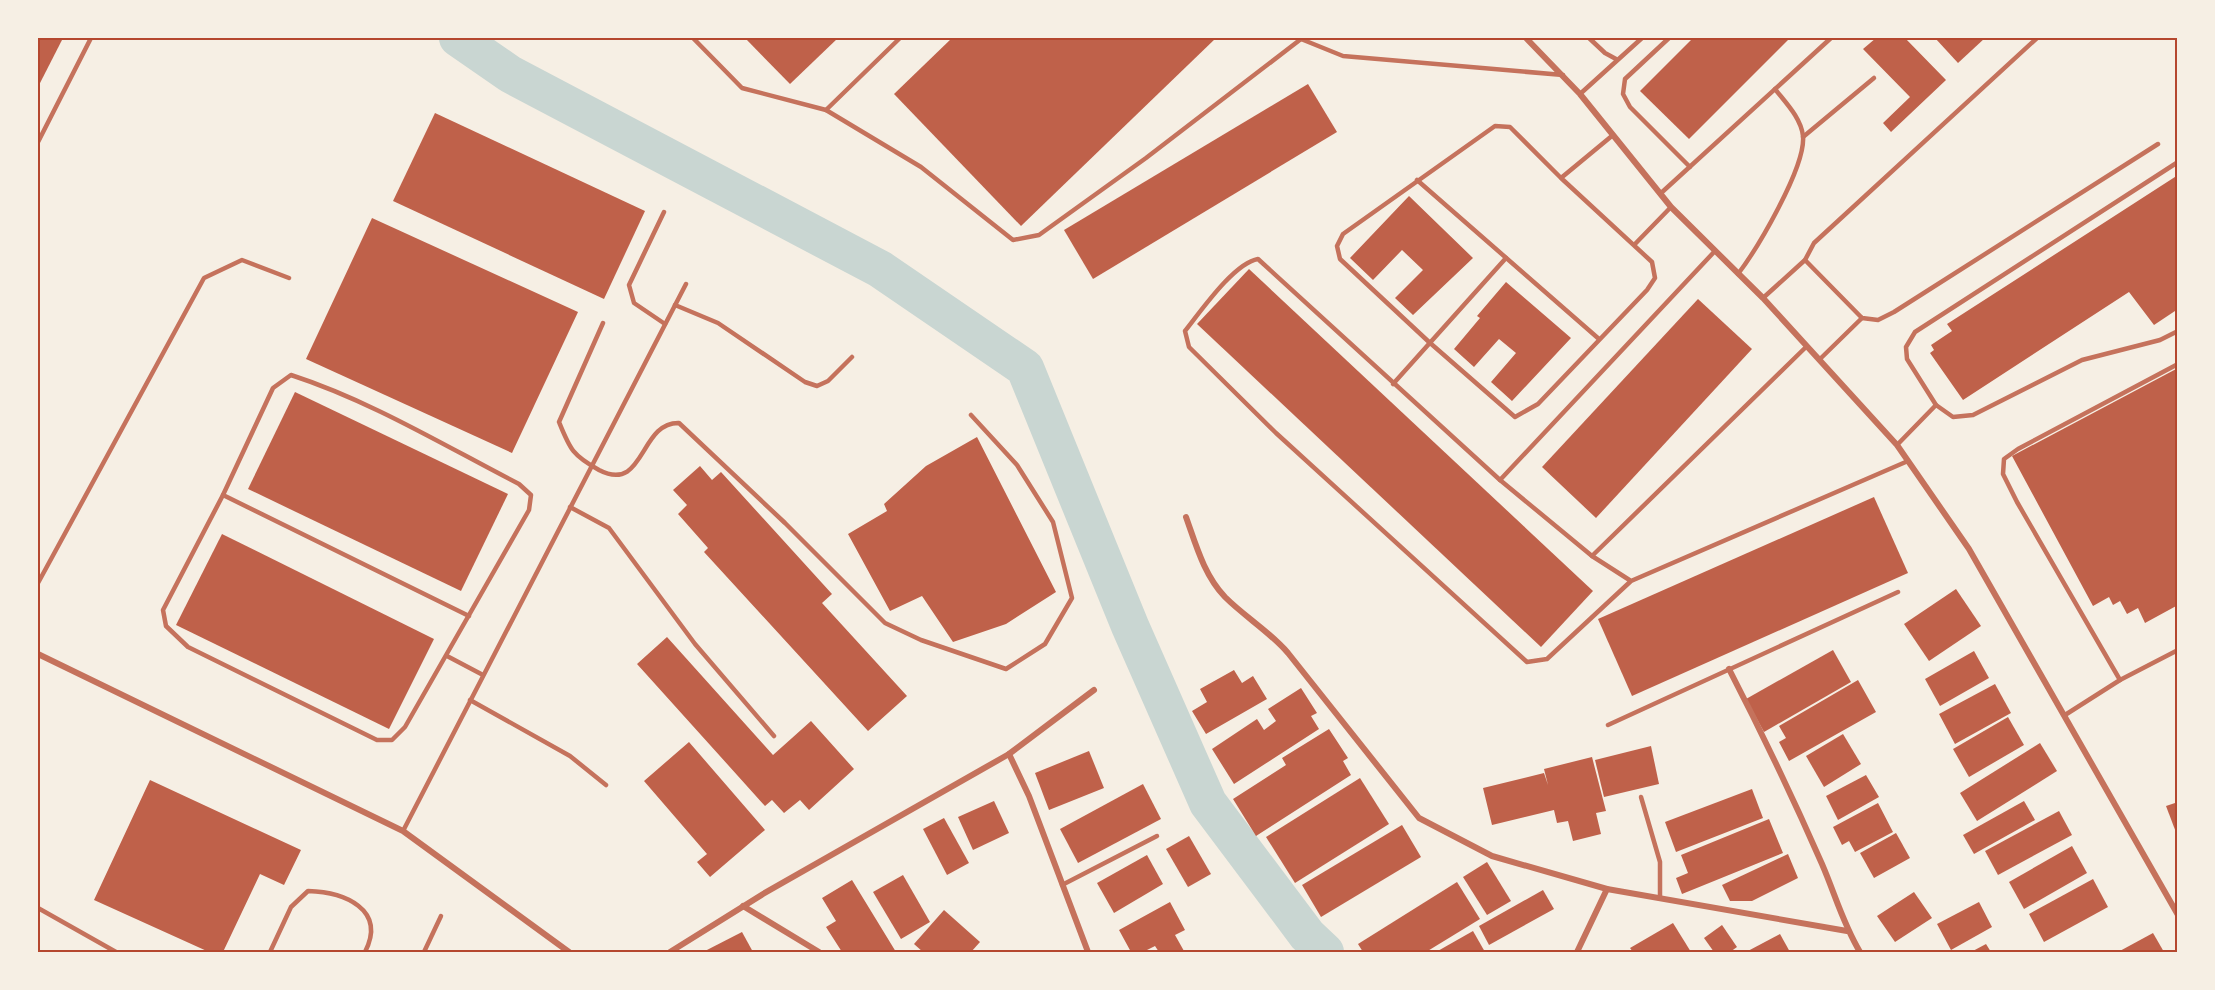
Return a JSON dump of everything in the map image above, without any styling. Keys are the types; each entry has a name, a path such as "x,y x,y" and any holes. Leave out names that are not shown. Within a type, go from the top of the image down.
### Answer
{"street":[{"path":"1526,38 1580,94 1671,207 1762,298 1897,446 1969,549 2178,915"},
{"path":"1186,518 1204,567 1225,596 1272,634 1288,652 1419,818 1492,856 1608,890 1847,931"},
{"path":"38,654 403,831 569,952"},
{"path":"1729,669 1778,765 1830,883 1847,931 1860,952"},
{"path":"670,952 743,906 1009,754 1094,690"},
{"path":"1009,754 1029,796 1088,952"},
{"path":"1577,952 1580,940 1608,890"},
{"path":"743,906 819,952"}],"lane":[{"path":"38,142 91,38"},
{"path":"693,38 742,88 826,110 921,167 1013,240 1039,235 1146,158 1302,38 1343,56 1563,75"},
{"path":"826,110 900,38"},
{"path":"1589,38 1605,53 1616,59"},
{"path":"1580,94 1616,59 1626,54 1642,38"},
{"path":"1669,38 1625,79 1623,94 1630,106 1690,167"},
{"path":"1660,194 1831,38"},
{"path":"1762,298 1805,260 1814,243 2037,38"},
{"path":"1803,137 1874,78"},
{"path":"1738,274 1753,254 1796,172 1803,137 1794,112 1775,89"},
{"path":"1495,126 1510,127 1561,178 1635,244 1652,262 1655,278 1647,290 1538,404 1515,417 1340,260 1337,246 1343,234 1417,180 1495,126"},
{"path":"1561,178 1613,135"},
{"path":"1805,260 1862,318 1878,320 2158,144"},
{"path":"2178,162 1915,332 1906,347 1907,359 1936,405 1953,417 1973,415 2082,360 2160,340 2178,331"},
{"path":"1417,180 1599,339"},
{"path":"1635,244 1671,207"},
{"path":"664,212 629,285 634,303 665,324"},
{"path":"1500,480 1714,252"},
{"path":"1393,384 1506,258"},
{"path":"1631,581 1592,556 1500,480 1258,259 1250,260 1238,269 1185,330 1189,347 1276,433 1527,662 1547,659 1631,581 1908,461"},
{"path":"38,583 204,278 242,260 289,279"},
{"path":"403,831 686,284"},
{"path":"675,305 718,323 805,382 817,386 828,381 852,357"},
{"path":"1820,360 1862,318"},
{"path":"603,323 559,422 571,452 610,476 623,474 634,467 657,431 667,422 679,423 785,523 885,623 921,640 1006,669 1045,644 1072,598 1053,522 1017,465 971,415"},
{"path":"1592,556 1807,346"},
{"path":"2120,680 2017,502 2003,474 2004,459 2018,449 2178,364"},
{"path":"291,375 315,383 389,418 519,484 531,495 530,510 469,616 405,727 392,740 377,740 188,647 166,626 163,610 224,495 273,388 291,375"},
{"path":"1897,446 1936,405"},
{"path":"224,495 469,616"},
{"path":"570,507 609,528 695,644 774,736"},
{"path":"1608,725 1898,592"},
{"path":"2065,715 2120,680 2178,650"},
{"path":"447,656 483,675"},
{"path":"470,700 562,751 606,785"},
{"path":"1641,797 1651,824 1660,862 1660,898"},
{"path":"1062,885 1157,836"},
{"path":"270,952 291,907 308,891 330,892 362,908 372,923 371,940 365,952"},
{"path":"38,908 116,952"},
{"path":"424,952 441,916"}],"building":[{"path":"38,38 63,38 38,87"},
{"path":"745,38 838,38 790,84"},
{"path":"952,38 1216,38 1021,226 894,94"},
{"path":"1693,38 1790,38 1689,139 1640,91"},
{"path":"1876,38 1905,38 1946,80 1891,132 1883,123 1910,97 1863,49"},
{"path":"1935,38 1985,38 1958,63"},
{"path":"1308,84 1337,132 1093,279 1064,230"},
{"path":"435,113 645,211 604,299 393,201"},
{"path":"2178,175 2178,309 2154,325 2129,292 1963,400 1930,353 1934,350 1931,345 1952,331 1947,324"},
{"path":"1409,196 1473,258 1413,315 1395,298 1423,270 1402,250 1373,280 1350,258"},
{"path":"372,218 578,312 512,453 306,359"},
{"path":"1249,269 1593,591 1541,647 1197,324"},
{"path":"1506,282 1571,338 1512,401 1491,382 1516,353 1499,339 1474,367 1454,349 1480,318 1477,316"},
{"path":"1698,299 1752,349 1596,518 1542,467"},
{"path":"2178,368 2178,605 2145,623 2138,608 2127,614 2120,601 2113,605 2109,597 2093,606 2012,456"},
{"path":"295,392 508,494 461,591 248,489"},
{"path":"977,437 1056,592 1006,624 953,642 922,596 890,611 848,534 887,511 884,504 926,466"},
{"path":"700,466 712,480 721,472 832,594 822,603 907,696 868,731 704,552 708,548 678,514 687,505 673,490"},
{"path":"1874,497 1908,573 1632,696 1598,619"},
{"path":"222,534 434,639 389,729 176,625"},
{"path":"1956,589 1981,626 1929,661 1904,624"},
{"path":"667,637 773,755 811,721 854,769 809,810 800,800 784,813 772,800 765,806 637,664"},
{"path":"1833,650 1851,682 1764,732 1746,699"},
{"path":"1974,651 1989,678 1940,706 1925,679"},
{"path":"1234,670 1242,683 1253,676 1267,699 1206,734 1192,711 1207,702 1200,689"},
{"path":"1858,680 1876,712 1789,761 1779,742 1786,738 1779,726"},
{"path":"1995,684 2011,713 1955,744 1939,714"},
{"path":"1301,688 1317,713 1311,716 1319,729 1234,784 1212,749 1257,719 1264,730 1276,721 1268,709"},
{"path":"2008,717 2024,745 1969,777 1953,749"},
{"path":"1329,729 1348,758 1343,761 1351,775 1256,836 1233,799 1286,765 1282,758"},
{"path":"1843,734 1861,764 1824,787 1806,756"},
{"path":"689,742 765,830 710,877 697,862 707,854 644,781"},
{"path":"2040,743 2057,771 1977,821 1960,793"},
{"path":"1651,746 1659,784 1604,797 1595,760"},
{"path":"1089,751 1104,788 1049,810 1035,773"},
{"path":"1592,757 1606,811 1596,813 1601,834 1573,841 1568,821 1557,823 1554,810 1492,825 1483,788 1544,773 1548,785 1544,769"},
{"path":"1866,775 1879,797 1838,820 1826,796"},
{"path":"1360,778 1389,824 1295,883 1266,837"},
{"path":"150,780 301,850 284,885 260,874 223,952 209,952 94,900"},
{"path":"1143,784 1161,819 1078,863 1060,829"},
{"path":"1752,789 1763,818 1676,852 1665,822"},
{"path":"994,801 1009,833 973,850 958,817"},
{"path":"2024,801 2035,820 1974,854 1963,835"},
{"path":"2178,802 2178,835 2177,835 2166,806"},
{"path":"1878,803 1893,832 1855,852 1849,841 1842,845 1833,827"},
{"path":"2059,811 2072,835 1998,875 1985,851"},
{"path":"944,818 969,863 947,875 923,829"},
{"path":"1769,819 1783,853 1682,894 1676,878 1688,873 1681,855"},
{"path":"1402,825 1421,857 1321,917 1302,885"},
{"path":"1896,833 1910,858 1874,878 1860,853"},
{"path":"1189,836 1211,874 1188,887 1166,849"},
{"path":"2072,846 2087,873 2024,909 2009,882"},
{"path":"1788,854 1798,878 1752,901 1730,901 1722,885"},
{"path":"1147,855 1163,884 1114,913 1097,883"},
{"path":"1487,862 1511,901 1487,915 1463,877"},
{"path":"903,875 930,922 901,939 873,892"},
{"path":"2093,879 2108,907 2044,942 2029,914"},
{"path":"852,880 896,952 842,952 826,927 836,921 822,898"},
{"path":"1457,882 1480,919 1426,952 1363,952 1358,944"},
{"path":"1543,890 1554,909 1489,945 1479,926"},
{"path":"1914,892 1932,918 1895,942 1877,916"},
{"path":"1170,902 1185,930 1175,935 1184,951 1159,952 1155,946 1143,952 1131,952 1119,930"},
{"path":"1979,902 1992,927 1951,950 1937,924"},
{"path":"944,910 980,942 971,952 923,952 914,944"},
{"path":"1673,923 1691,952 1633,952 1630,948"},
{"path":"1722,925 1737,947 1730,952 1714,952 1704,938"},
{"path":"1473,931 1485,952 1436,952"},
{"path":"742,932 753,952 703,952"},
{"path":"2153,933 2164,952 2118,952"},
{"path":"1780,934 1790,952 1746,952"},
{"path":"1986,944 1991,952 1971,952"}],"waterway":[{"path":"458,38 510,74 880,269 1025,368 1130,626 1208,803 1307,935 1325,952"}]}
